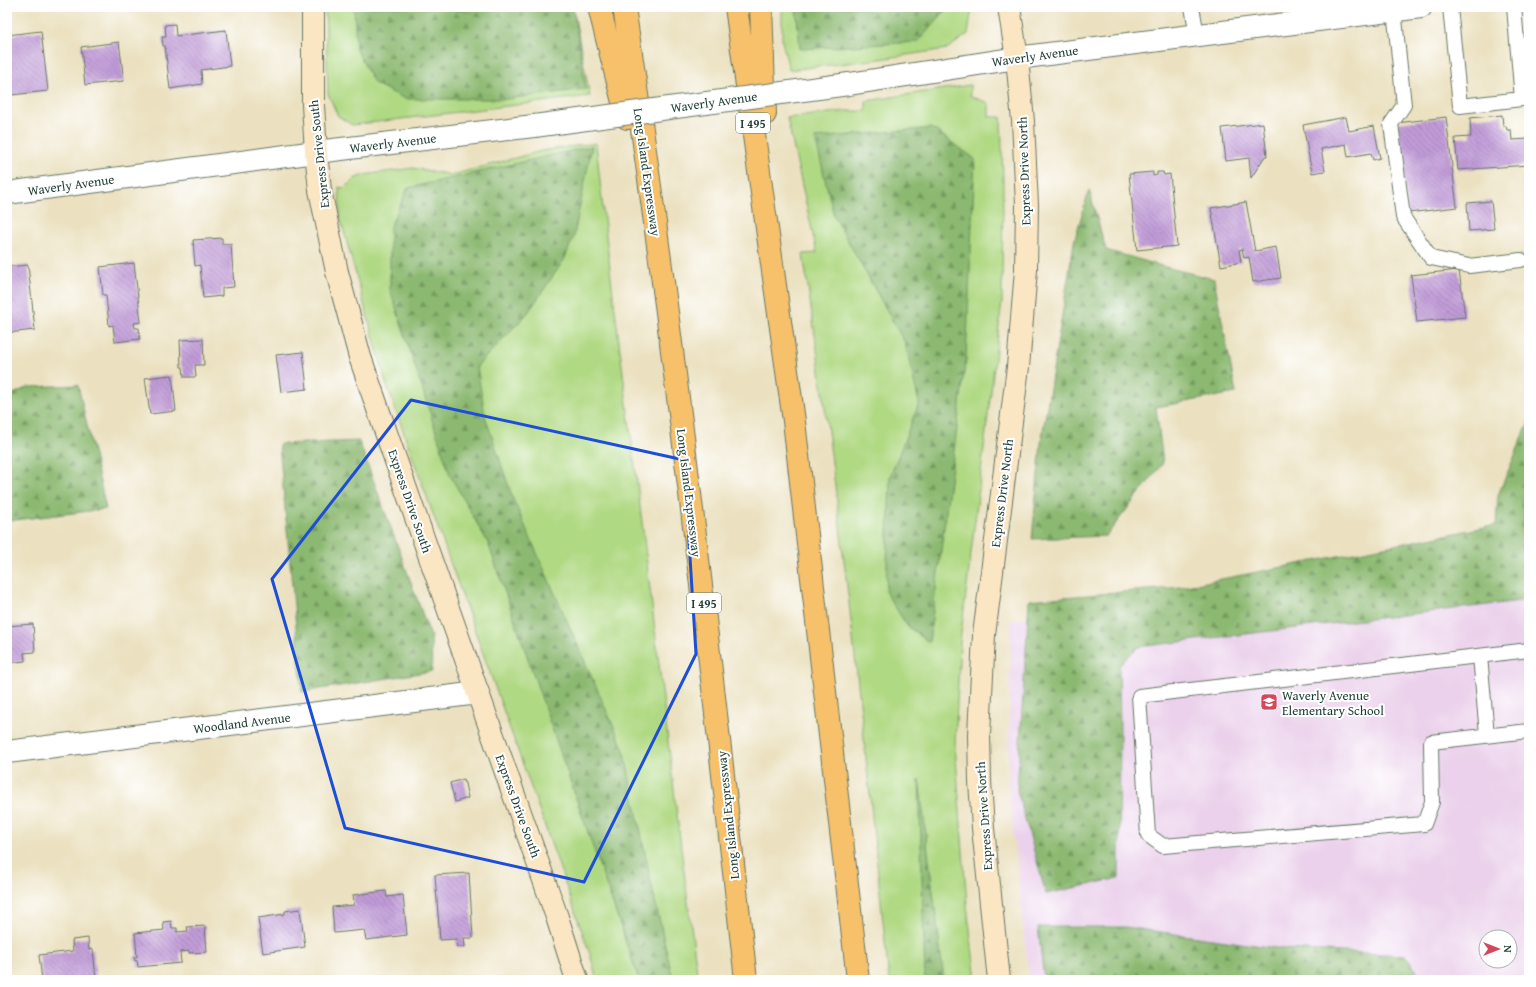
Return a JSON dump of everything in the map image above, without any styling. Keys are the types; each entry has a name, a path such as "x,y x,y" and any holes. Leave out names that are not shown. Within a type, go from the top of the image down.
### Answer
{"highway":[{"path":"600,7 655,227"},
{"name":"Long Island Expressway","path":"624,7 655,227 702,593 746,980"},
{"name":"I 495","path":"736,7 794,421 858,980"},
{"path":"760,7 769,239"}],"main road":[{"name":"Express Drive South","path":"313,7 313,106 320,190 337,272 360,357 557,917 577,980"},
{"name":"Express Drive North","path":"999,980 980,781 979,735 984,635 1018,367 1026,270 1027,205 1024,144 1016,58 1008,7"}],"street":[{"name":"Waverly Avenue","path":"7,193 316,152 534,126 849,84 1016,58 1198,34 1421,7"},
{"name":"Woodland Avenue","path":"7,752 478,694"}],"lane":[{"path":"1192,7 1198,34"},
{"path":"1450,7 1460,106 1522,99 1514,7"},
{"path":"1394,10 1404,106 1391,124 1403,217 1431,258 1469,266 1521,260"},
{"path":"1529,650 1139,696 1148,835 1163,846 1424,824 1432,802 1431,742 1529,731"},
{"path":"1480,656 1487,735"}],"highlighted area":[{"path":"411,400 684,460 696,654 584,882 345,828 272,579"}],"shaded area":[{"path":"1525,19 1529,19 1529,53"},
{"name":"Waverly Avenue Elementary School","path":"1529,566 1529,980 1029,980 1008,784 1011,620"}],"green space":[{"path":"325,7 573,7 590,96 352,125 338,116 328,94"},
{"path":"354,7 435,7 472,12 476,7 573,7 586,89 506,99 405,99 374,83 356,49"},
{"path":"782,7 972,7 968,34 947,49 789,70 782,41"},
{"path":"796,7 948,7 918,42 800,49"},
{"path":"970,85 970,96 989,103 989,117 1001,117 1003,179 1002,302 960,642 955,745 967,905 976,980 889,980 861,707 840,526 829,435 803,254 817,253 787,118 846,111 866,111 866,101"},
{"path":"932,128 975,159 966,359 929,642 908,627 886,593 890,477 919,403 905,343 834,216 815,138"},
{"path":"596,143 612,289 698,980 597,980 590,954 541,815 386,383 340,217 339,187 345,188 354,179 364,175 413,168 452,175 541,151"},
{"path":"592,146 574,236 564,260 527,314 477,366 485,416 513,499 624,750 673,980 639,980 488,543 450,475 390,289 390,227 408,188"},
{"path":"1089,190 1106,250 1214,279 1236,393 1156,407 1163,463 1106,536 1032,539 1041,443 1074,242"},
{"path":"78,385 106,509 7,521 7,397 28,387"},
{"path":"1529,422 1529,600 1138,647 1119,666 1119,878 1046,894 1017,790 1029,600 1181,587 1496,525 1498,495"},
{"path":"359,441 431,637 432,671 302,692 279,444"},
{"path":"919,779 944,980 925,980"},
{"path":"1038,927 1125,927 1284,949 1405,955 1423,980 1044,980"}],"building":[{"path":"175,24 176,36 226,30 230,66 201,70 202,84 170,89 165,46 163,46 162,37 166,37 165,25"},
{"path":"41,31 48,91 11,95 7,56 7,35"},
{"path":"119,42 124,81 85,85 81,47"},
{"path":"1502,115 1503,126 1506,126 1507,130 1511,130 1512,140 1529,139 1529,165 1458,170 1455,138 1471,137 1470,118"},
{"path":"1346,117 1349,131 1374,126 1380,158 1373,160 1371,153 1348,157 1346,144 1321,149 1325,171 1312,173 1303,125"},
{"path":"1446,117 1457,207 1408,213 1397,123"},
{"path":"1263,123 1267,156 1265,156 1251,178 1249,158 1226,161 1222,128"},
{"path":"1153,172 1153,176 1157,175 1157,172 1163,172 1164,175 1170,174 1177,246 1137,250 1129,174"},
{"path":"1491,201 1494,229 1469,231 1467,203"},
{"path":"1246,202 1255,251 1276,247 1281,278 1253,282 1249,257 1244,258 1242,249 1239,250 1241,262 1221,266 1211,208"},
{"path":"222,238 222,244 231,244 234,287 222,288 222,296 203,298 200,265 195,266 193,240"},
{"path":"134,263 141,322 134,323 135,328 139,328 140,339 115,342 113,325 109,326 106,295 103,295 100,267"},
{"path":"28,265 35,330 7,333 7,267"},
{"path":"1459,270 1465,317 1417,322 1411,275"},
{"path":"203,339 204,365 195,365 196,377 184,377 183,367 181,367 180,340"},
{"path":"303,352 307,389 281,392 276,355"},
{"path":"172,375 176,411 150,414 145,378"},
{"path":"33,624 35,652 24,653 25,661 7,663 7,626"},
{"path":"464,779 468,798 455,802 450,783"},
{"path":"469,873 473,938 464,938 465,947 457,947 456,939 440,940 435,875"},
{"path":"386,891 387,897 403,895 407,935 366,940 364,930 334,933 332,907 354,905 353,895"},
{"path":"300,909 305,947 263,953 258,918 285,914 285,911"},
{"path":"171,921 172,928 177,928 177,932 188,931 187,927 205,926 207,952 180,952 181,963 138,967 137,960 135,961 134,957 137,957 135,933 164,930 163,922"},
{"path":"88,938 89,950 93,949 96,980 42,980 39,955 73,951 72,940"}],"place":[{"name":"Waverly Avenue Elementary School","path":"1269,702"}]}
